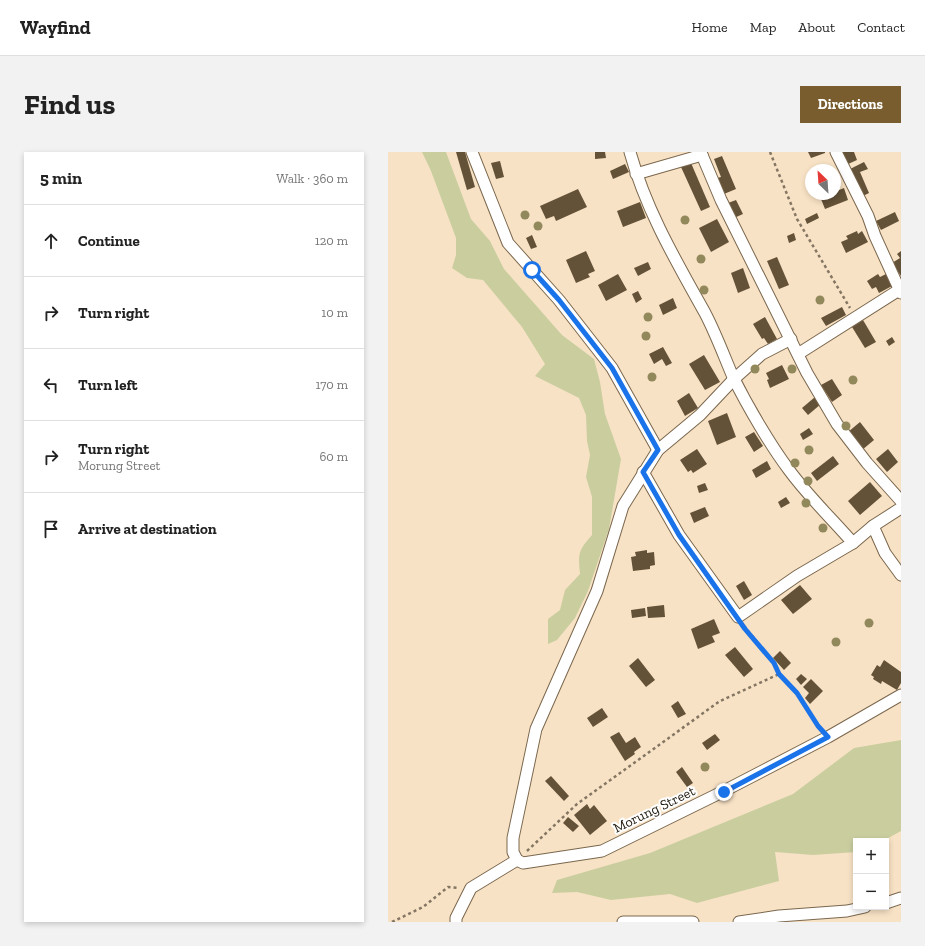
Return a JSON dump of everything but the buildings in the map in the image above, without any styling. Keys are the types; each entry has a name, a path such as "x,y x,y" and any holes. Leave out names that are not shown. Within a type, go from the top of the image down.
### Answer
{"street":[{"path":"472,152 508,243 559,300 612,368 658,450"},
{"path":"630,152 636,174 652,214 673,258 706,315 734,379 788,470 853,543"},
{"path":"798,354 900,288 875,236 868,216 836,152"},
{"path":"636,174 702,154 721,200 798,354 837,424 867,463 901,501"},
{"path":"456,922 456,918 471,888 517,860 513,852 513,838 536,729 597,591 623,506 658,450 700,415 734,379 762,354 791,339"},
{"path":"643,472 679,535 738,617 797,576 853,543 873,526 901,508"},
{"path":"873,526 885,553 901,575"},
{"name":"Morung Street","path":"517,860 523,862 602,851 724,792 828,737 901,695"},
{"path":"889,902 901,898"},
{"path":"740,922 779,916 853,910"},
{"path":"623,922 694,922"}],"path":[{"path":"770,152 797,219 825,268 856,317"},
{"path":"738,617 745,629 774,663 779,674 797,693 818,726 828,737"},
{"path":"517,860 577,804 720,701 779,674"},
{"path":"392,922 423,907 448,887 471,888"}],"green space":[{"path":"422,152 446,152 471,219 490,241 504,269 562,335 594,359 600,382 605,414 621,459 609,529 588,591 575,618 557,640 548,644 548,619 560,610 565,590 580,574 580,553 592,535 592,497 586,477 590,455 587,441 586,415 579,398 535,376 545,364 522,327 483,280 467,278 452,268 456,255 456,238 431,171"},
{"path":"901,740 901,831 888,838 853,838 853,852 813,855 775,852 779,881 697,903 670,894 611,900 577,892 552,893 557,880 650,853 793,794 854,748"}],"route":[{"path":"532,270 559,300 612,368 658,450 643,472 679,535 745,629 774,663 779,674 797,693 818,726 828,737 724,792"}]}
